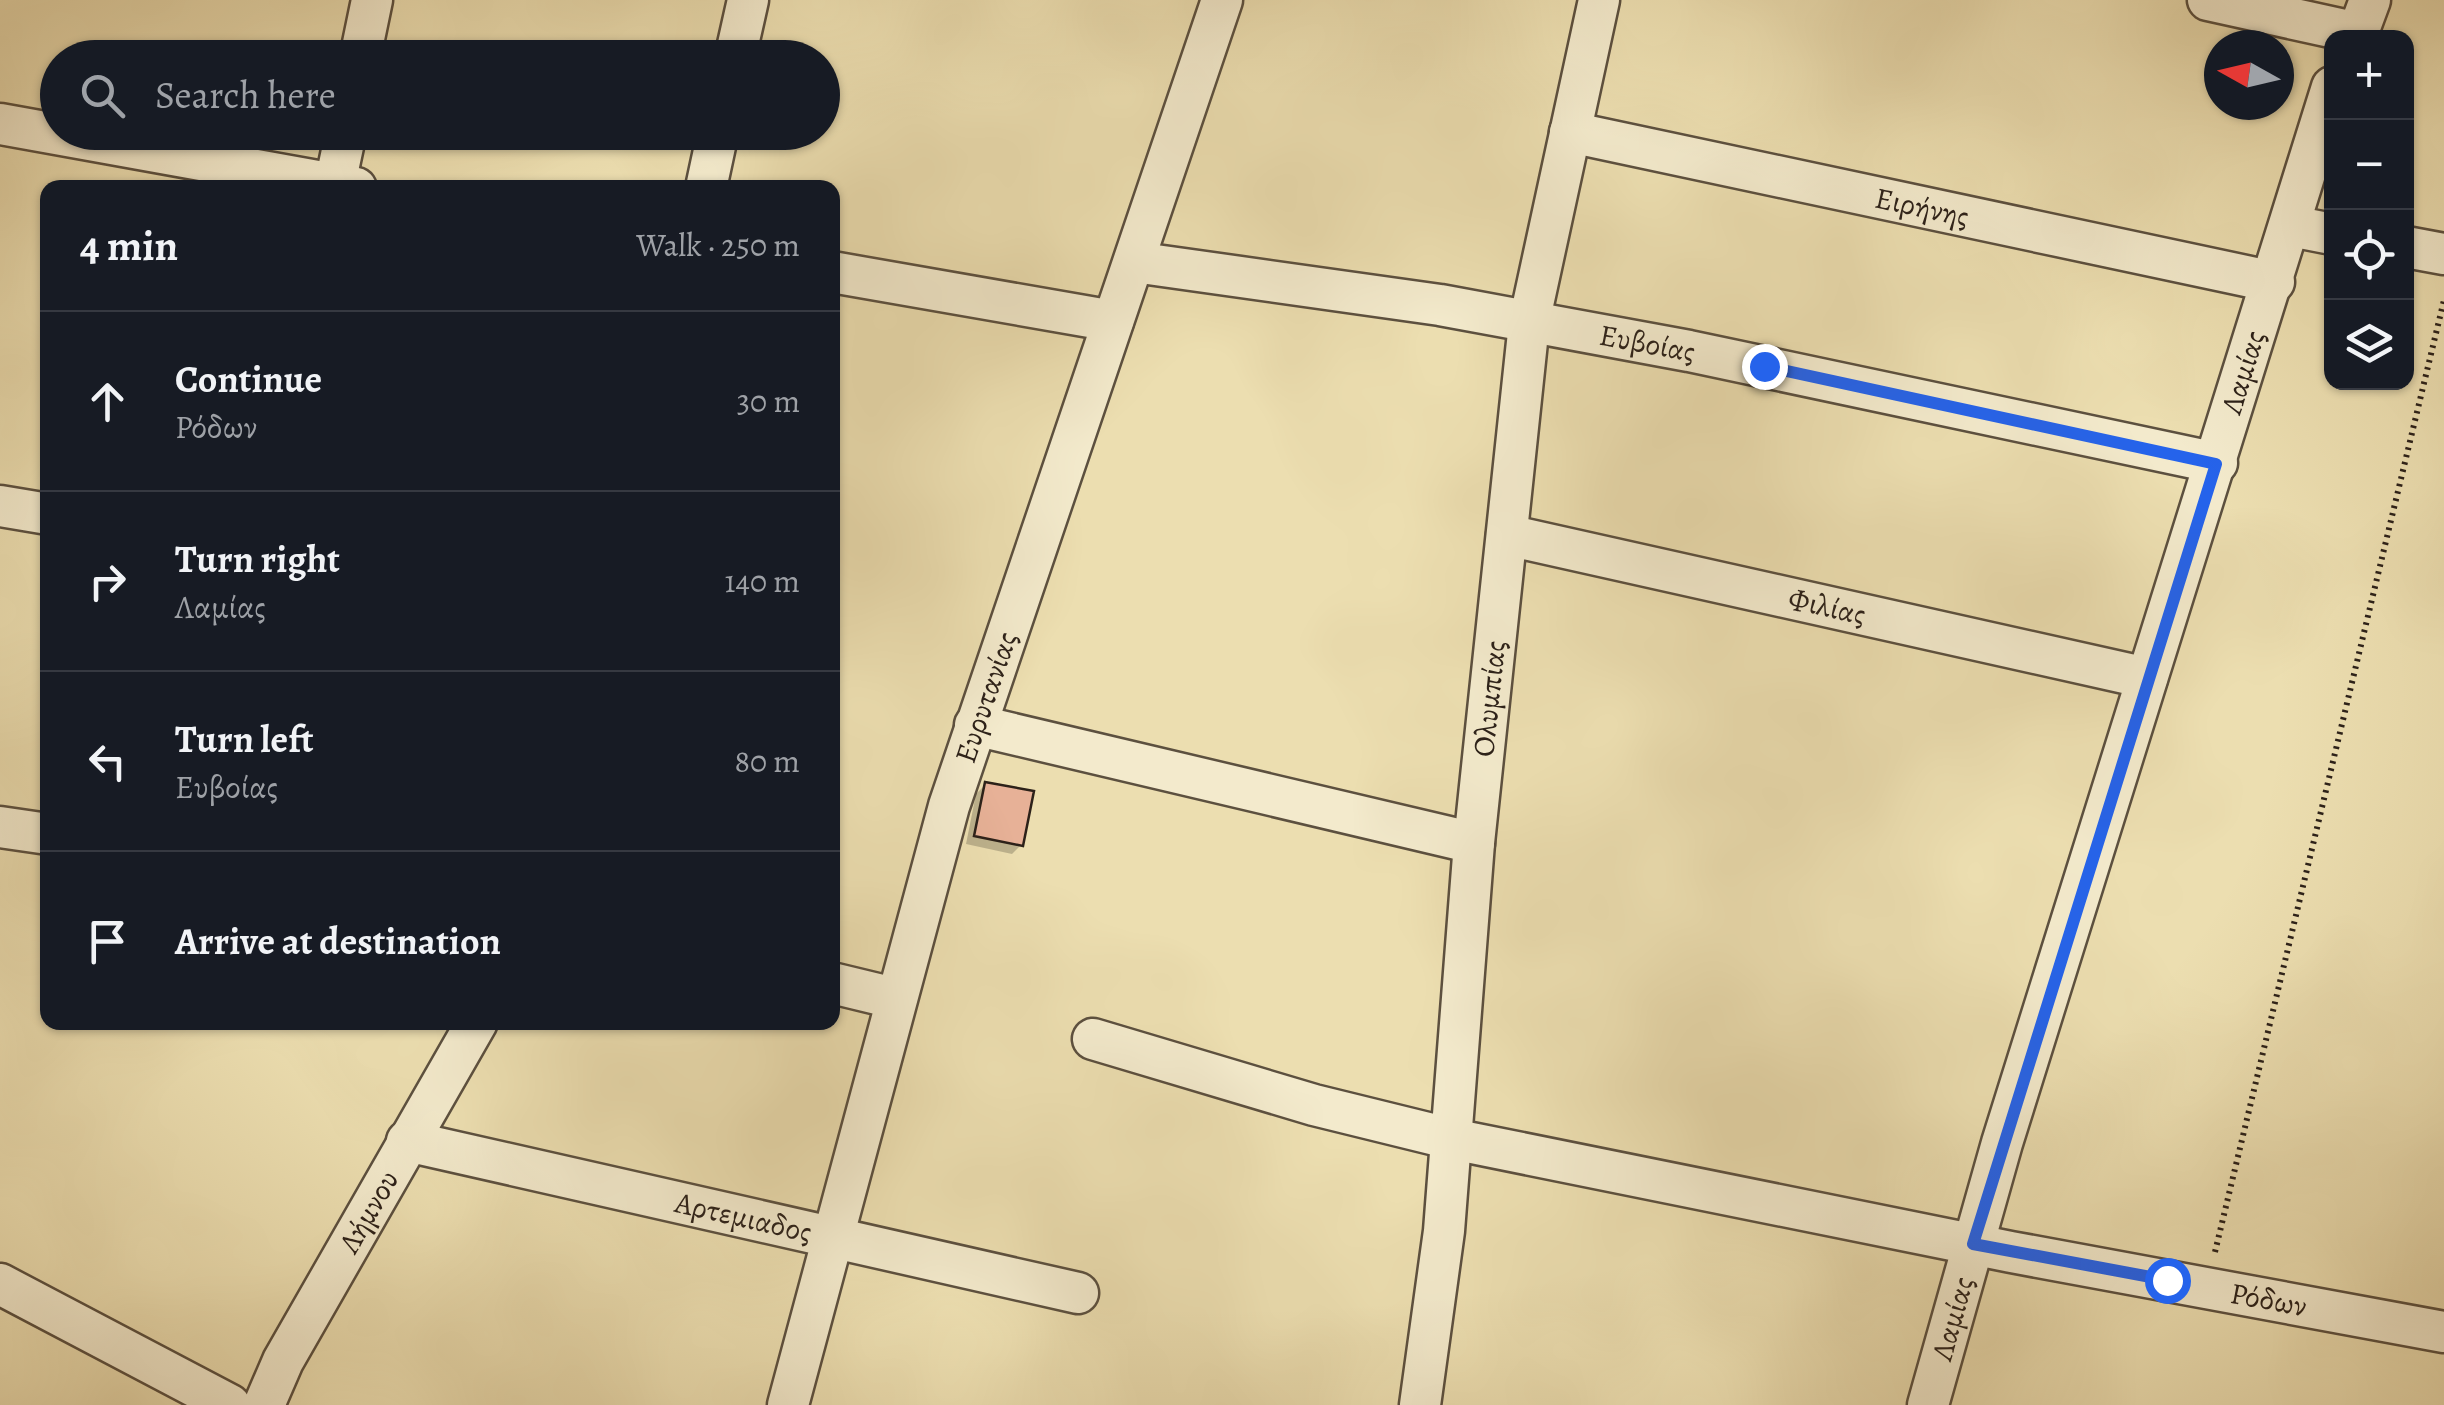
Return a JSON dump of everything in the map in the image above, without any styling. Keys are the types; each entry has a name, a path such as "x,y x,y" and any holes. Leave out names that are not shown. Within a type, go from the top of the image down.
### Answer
{"street":[{"path":"364,40 372,0"},
{"path":"739,40 748,0"},
{"name":"Ευρυτανίας","path":"788,1405 894,998 974,725 1222,0"},
{"name":"Ολυμπίας","path":"1420,1405 1452,1139 1474,843 1529,324 1599,0"},
{"path":"2208,0 2361,24"},
{"name":"Λαμίας","path":"1928,1405 1973,1244 2324,114"},
{"path":"0,124 40,131"},
{"name":"Ειρήνης","path":"1570,132 2274,282"},
{"path":"145,150 313,180"},
{"path":"346,150 346,180"},
{"path":"708,180 714,150"},
{"path":"2291,226 2324,232"},
{"path":"2414,248 2444,254"},
{"name":"Ευβοίας","path":"1134,262 1440,305 1690,350 2216,464"},
{"path":"840,273 1113,321"},
{"path":"0,506 40,513"},
{"name":"Φιλίας","path":"1508,535 2147,678"},
{"path":"974,725 1474,843"},
{"path":"0,827 40,833"},
{"path":"840,985 894,998"},
{"name":"Λήμνου","path":"264,1405 284,1361 472,1030"},
{"name":"Ρόδων","path":"1093,1038 1314,1105 1452,1139 1973,1244 2444,1332"},
{"name":"Αρτεμιαδος","path":"407,1141 1078,1293"},
{"path":"0,1284 230,1405"}],"path":[{"path":"2206,1288 2444,300"}],"building":[{"path":"985,782 1034,791 1023,846 974,836"}],"route":[{"path":"1764,366 2216,464 1973,1244 2167,1280"}]}
